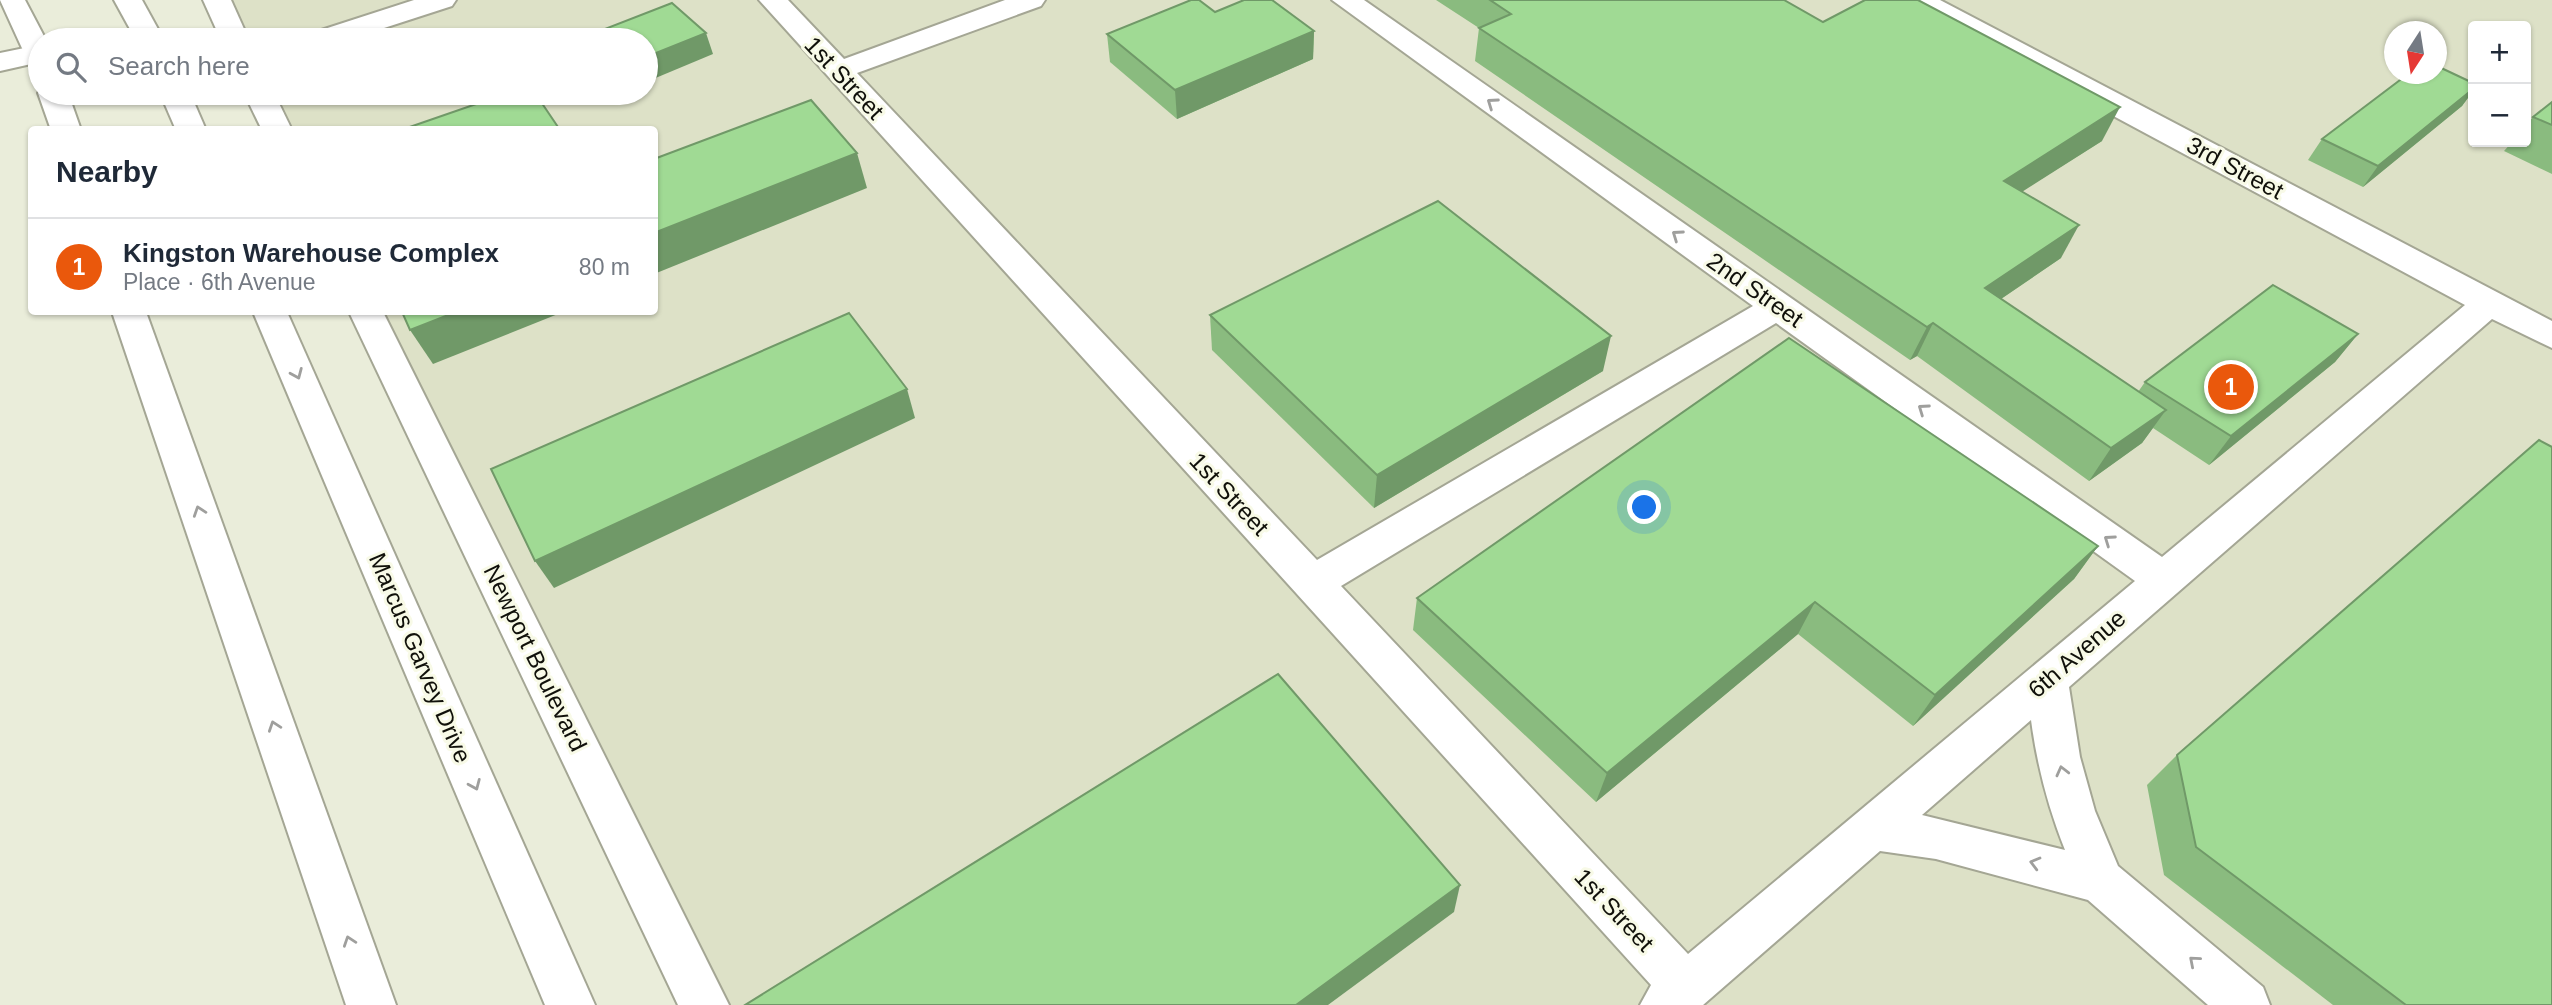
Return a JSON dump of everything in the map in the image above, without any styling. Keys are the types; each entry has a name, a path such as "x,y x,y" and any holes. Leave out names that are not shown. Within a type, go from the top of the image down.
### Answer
{"main road":[{"path":"11,0 28,32"},
{"path":"128,0 143,28"},
{"path":"217,0 230,28"},
{"path":"356,28 442,0"},
{"name":"1st Street","path":"773,0 1312,583 1675,996"},
{"path":"837,71 1031,0"},
{"name":"2nd Street","path":"1346,0 2164,580"},
{"name":"3rd Street","path":"1919,0 2552,337"},
{"path":"0,62 28,57"},
{"path":"57,105 64,126"},
{"path":"180,105 189,126"},
{"path":"265,105 275,126"},
{"name":"6th Avenue","path":"1675,996 2489,303"},
{"path":"1312,583 1739,327 1779,307"},
{"path":"130,315 371,1005"},
{"name":"Marcus Garvey Drive","path":"271,315 570,1005"},
{"name":"Newport Boulevard","path":"367,315 704,1005"},
{"path":"2047,681 2058,757 2072,811 2101,881"},
{"path":"1871,829 1936,838 2101,881 2245,1005"}],"shaded area":[{"path":"217,0 2552,0 2552,1005 704,1005 367,315 658,315 658,126 276,126 265,105 658,105 658,28 230,28"}],"building":[{"path":"1191,0 1199,0 1215,12 1244,0 1272,0 1314,31 1175,90 1107,34"},
{"path":"1490,0 1784,0 1823,22 1865,0 1918,0 2120,107 2004,181 2079,225 1985,288 2166,410 2111,448 1933,323 1927,327 1479,28 1511,14"},
{"path":"672,3 706,33 658,52 658,28 607,28"},
{"path":"2447,71 2468,81 2468,93 2378,166 2322,139 2395,84 2447,84"},
{"path":"811,100 857,153 658,231 658,157"},
{"path":"2552,102 2552,125 2533,117"},
{"path":"473,105 543,105 557,126 413,126"},
{"path":"1438,201 1611,336 1377,475 1210,315"},
{"path":"2273,285 2358,334 2231,436 2145,382"},
{"path":"849,313 907,389 535,561 491,469"},
{"path":"403,315 448,315 410,330"},
{"path":"1789,338 2098,546 1935,695 1815,602 1607,773 1417,598"},
{"path":"2539,440 2552,447 2552,1005 2406,1005 2196,847 2177,755"},
{"path":"1278,674 1460,885 1296,1005 745,1005"}],"place":[{"name":"Kingston Warehouse Complex","path":"2231,387"}]}
